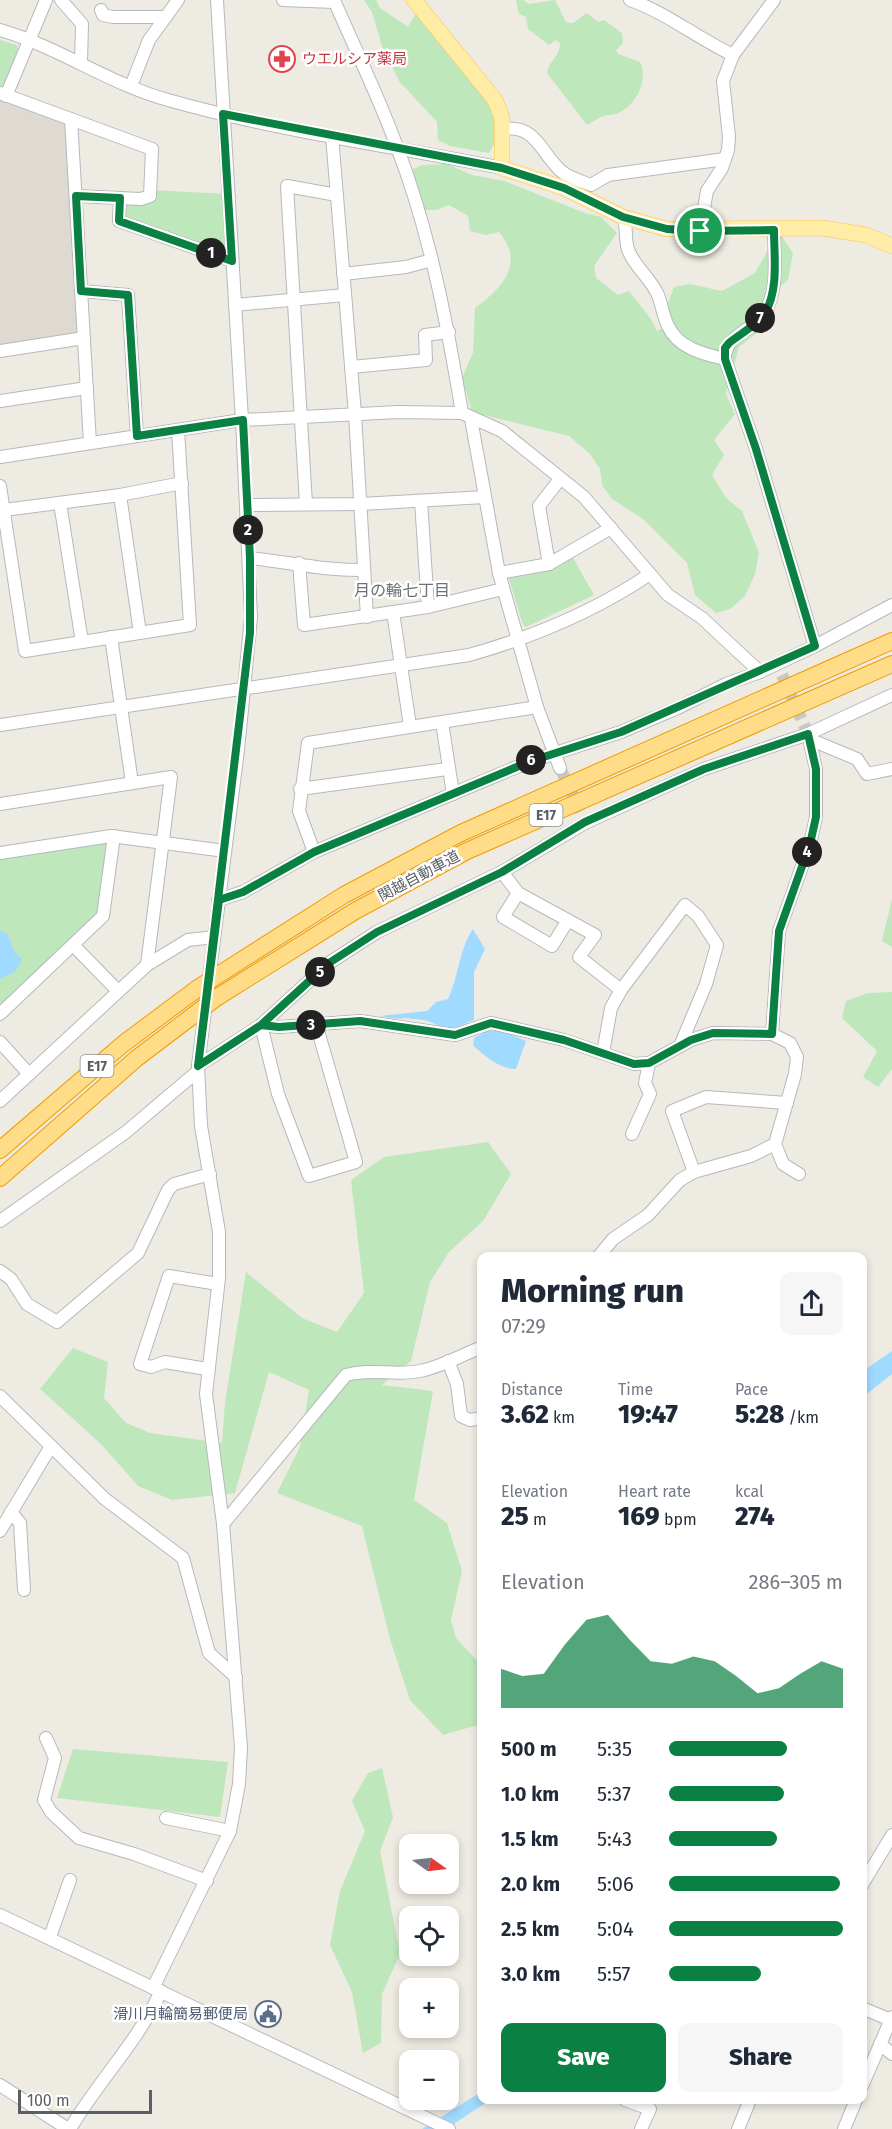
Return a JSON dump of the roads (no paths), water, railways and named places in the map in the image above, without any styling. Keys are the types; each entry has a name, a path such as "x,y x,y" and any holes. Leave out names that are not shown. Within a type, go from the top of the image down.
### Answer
{"highway":[{"name":"関越自動車道","path":"0,1150 123,1044 198,988 344,895 461,833 892,641"},
{"name":"関越自動車道","path":"0,1178 96,1093 216,998 355,911 467,851 892,664"}],"main road":[{"path":"414,0 488,89 500,108 503,129 502,168 564,188 623,217 667,229 700,231 823,228 866,235 892,246"}],"street":[{"path":"46,0 3,94 152,149 150,196 141,199 76,196"},
{"path":"60,0 82,24 81,62"},
{"path":"131,86 149,40 178,0"},
{"path":"0,2085 69,2129 136,2038 230,1831 239,1784 241,1747 236,1677 223,1524 206,1394 218,1284 219,1232 201,1126 198,1069 251,617 243,420 217,0"},
{"path":"283,0 334,1 398,148 432,260 485,497 503,589 537,707 560,768"},
{"path":"630,0 657,10 688,32 733,55"},
{"path":"700,231 707,191 725,159 729,137 723,81 733,55 774,0"},
{"path":"101,10 103,15 112,17 166,17"},
{"path":"0,30 29,39 166,100 223,114 502,168"},
{"path":"72,119 90,443"},
{"path":"503,129 516,127 526,130 561,171 591,185 608,175 725,159"},
{"path":"332,136 355,414 367,616"},
{"path":"306,504 287,186 337,195"},
{"path":"120,198 119,221 232,261"},
{"path":"623,217 628,229 627,244 630,254 658,295 668,326 675,339 704,354 725,359"},
{"path":"774,230 773,287 768,306 764,314 729,343 725,348 725,359 756,449 815,646"},
{"path":"343,273 406,267 432,260"},
{"path":"81,291 128,295 137,436"},
{"path":"235,305 345,296"},
{"path":"351,367 426,360 425,335 449,332"},
{"path":"0,351 84,338"},
{"path":"0,400 87,388"},
{"path":"0,457 243,420 355,414 467,416 502,431 585,497 668,595 702,618 760,672"},
{"path":"0,486 25,651 190,625 178,430"},
{"path":"549,564 540,506 560,479"},
{"path":"4,510 120,495 182,483"},
{"path":"120,495 140,633"},
{"path":"247,505 361,504 485,497"},
{"path":"421,501 428,607"},
{"path":"60,503 82,642"},
{"path":"499,573 549,564 611,528"},
{"path":"250,558 299,563 331,571 364,570"},
{"path":"299,563 304,625 428,607 503,589"},
{"path":"0,725 244,690 469,654 517,641 594,608 650,574"},
{"path":"219,900 243,892 314,852 531,761 621,732 726,684 760,672 779,669 815,646 892,605"},
{"path":"393,612 410,726"},
{"path":"111,637 132,783"},
{"path":"0,1221 126,1132 198,1069 261,1025 329,963 377,932 502,872 584,818 704,769 808,737 892,695"},
{"path":"314,852 299,811 300,789 308,743 537,707"},
{"path":"442,722 447,769 453,794"},
{"path":"808,737 857,759 867,774 892,769"},
{"path":"772,1034 779,931 810,844 816,817 816,769 808,737"},
{"path":"300,789 447,769"},
{"path":"0,804 171,777 147,965"},
{"path":"0,853 114,836 225,851"},
{"path":"0,1014 103,916 114,836"},
{"path":"502,872 518,893 595,935 579,957 621,990"},
{"path":"518,893 504,917 552,946 568,920"},
{"path":"603,1053 611,1008 621,990 685,905 698,916 717,945 706,984 680,1046"},
{"path":"0,1101 147,965 188,940 214,937"},
{"path":"73,945 118,991"},
{"path":"261,1025 360,1021 455,1035 491,1023 564,1040 634,1064 649,1063 680,1046 713,1033 772,1034 790,1043 796,1057 795,1074 775,1144 783,1164 798,1174"},
{"path":"261,1025 278,1094 309,1176 356,1162 316,1024"},
{"path":"0,1042 29,1074"},
{"path":"633,1134 650,1094 645,1083 649,1063"},
{"path":"694,1172 672,1111 706,1096 787,1103"},
{"path":"606,1252 613,1239 648,1215 680,1180 694,1172 751,1156 775,1144"},
{"path":"0,1271 11,1279 27,1304 57,1322 138,1253 168,1190 174,1184 210,1174"},
{"path":"207,1369 165,1362 150,1367 140,1364 169,1276 218,1284"},
{"path":"223,1524 346,1375 364,1370 399,1373 422,1371 477,1349"},
{"path":"448,1361 457,1384 461,1416 470,1420 477,1419"},
{"path":"0,1396 105,1499 183,1558 209,1653 236,1677"},
{"path":"0,1531 51,1446"},
{"path":"11,1512 20,1523 24,1590"},
{"path":"46,1738 55,1758 44,1800 51,1812 71,1834 207,1881"},
{"path":"166,1818 230,1831"},
{"path":"867,1877 892,1835"},
{"path":"50,1937 70,1880"},
{"path":"0,1915 449,2129"},
{"path":"867,2010 891,2018 867,2074"},
{"path":"880,2044 892,2054"},
{"path":"636,2104 650,2109 641,2129"},
{"path":"738,2129 748,2104"},
{"path":"844,2129 854,2104"}],"water":[{"path":"473,929 485,949 474,972 474,1020 447,1031 438,1025 422,1020 380,1016 427,1011 436,1002 448,999 465,945"},
{"path":"0,930 8,935 13,949 22,960 15,972 0,979"},
{"path":"487,1031 502,1031 526,1041 516,1069 498,1064 473,1045 474,1038"},
{"path":"892,1351 892,1374 867,1394 867,1368"},
{"path":"477,2095 477,2104 484,2104 446,2129 422,2129 452,2110 459,2110 459,2106"}],"tunnel":[{"path":"782,675 808,734"},
{"path":"560,768 582,814"}],"place":[{"name":"ウエルシア薬局","path":"282,59"},
{"name":"滑川月輪簡易郵便局","path":"268,2014"}],"district":[{"name":"月の輪七丁目","path":"402,590"}]}
